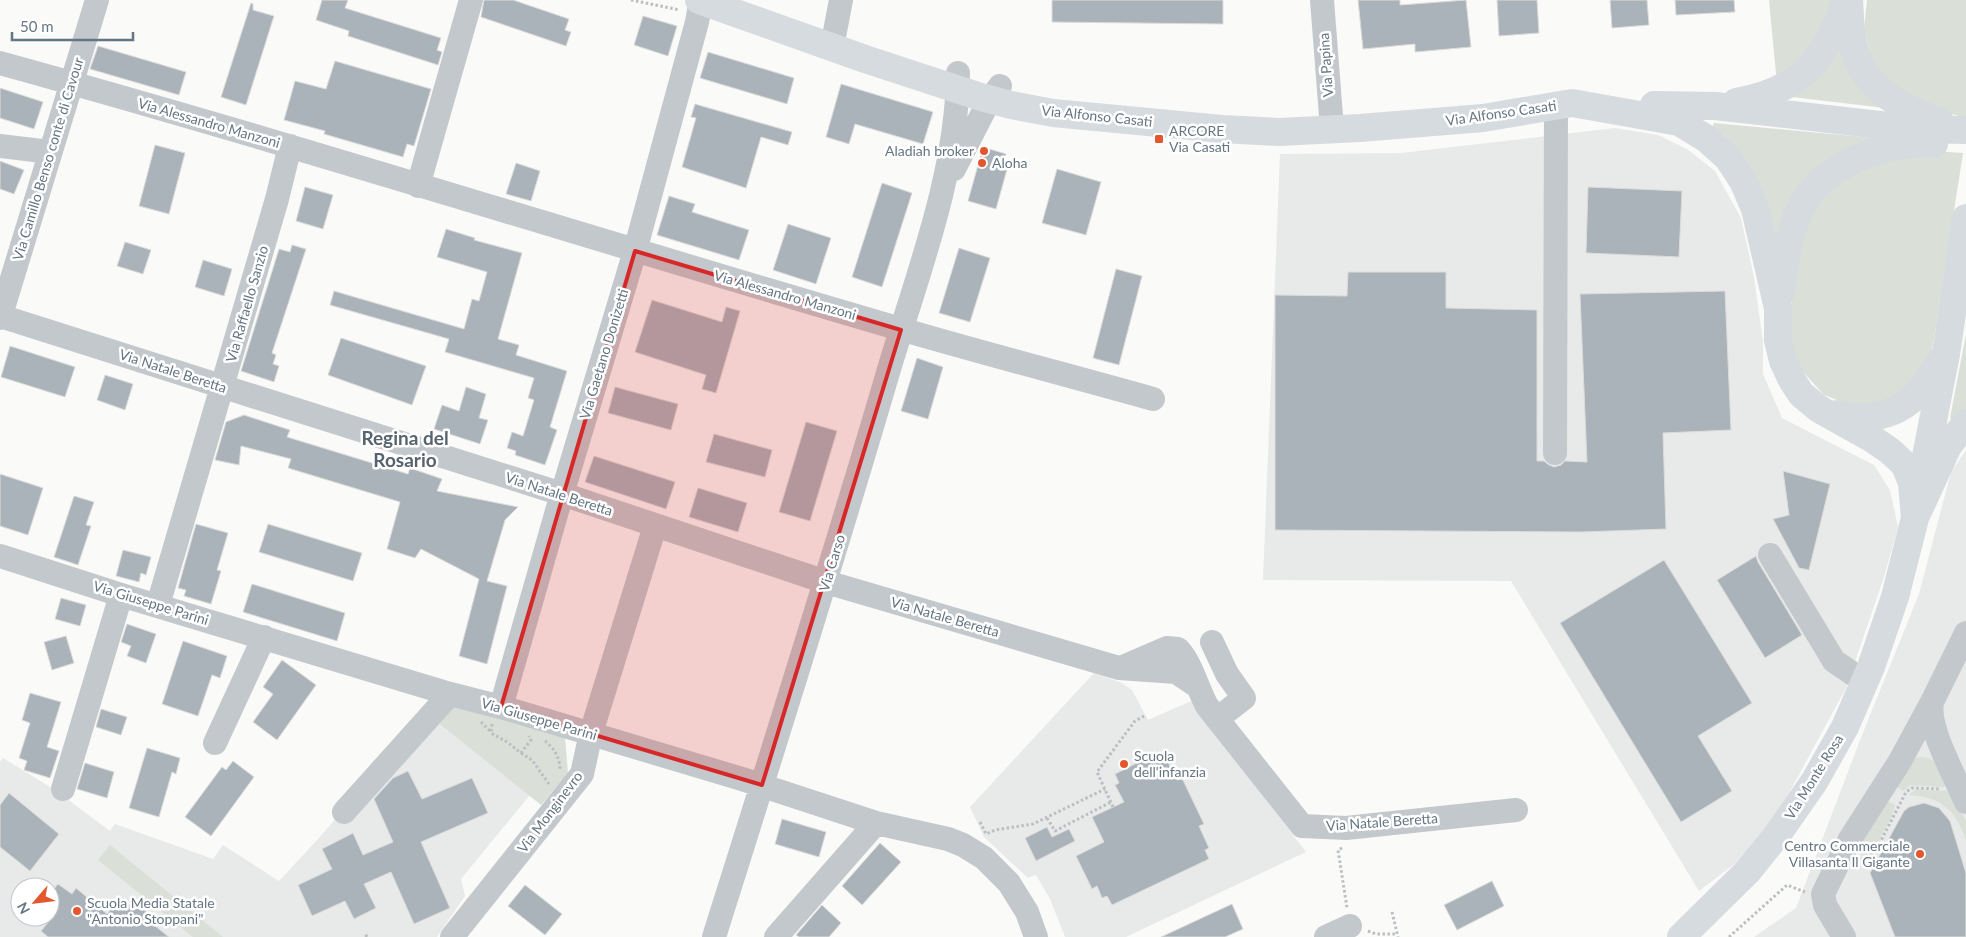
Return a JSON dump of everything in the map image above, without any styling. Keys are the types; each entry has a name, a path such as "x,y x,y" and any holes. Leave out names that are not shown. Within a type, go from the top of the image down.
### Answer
{"main road":[{"name":"Via Alfonso Casati","path":"700,0 834,38 995,92 1011,105 1053,112 1222,129 1279,132 1331,122 1480,103 1715,106 1915,129"},
{"name":"Via Alfonso Casati","path":"751,0 834,38"},
{"path":"1715,106 1771,94 1801,75 1812,66 1830,41 1848,0"},
{"path":"1848,0 1855,52 1873,83 1888,97 1908,110 1966,130"},
{"path":"1564,104 1680,122 1707,139 1728,158 1743,181 1756,209 1778,308"},
{"path":"1915,129 1966,130"},
{"path":"1915,129 1966,144"},
{"path":"1915,518 1912,483 1905,465 1890,451 1871,438 1819,409 1801,394 1783,361 1778,340 1778,308 1789,244 1796,218 1809,196 1832,173 1860,157 1892,147 1913,143 1966,144"},
{"path":"1964,228 1966,289"},
{"path":"1915,518 1946,354 1964,228"},
{"path":"1819,409 1851,417 1873,418 1893,411 1916,396 1946,354"},
{"path":"1915,518 1948,446 1966,423"},
{"name":"Via Monte Rosa","path":"1681,937 1748,871 1778,835 1814,782 1845,727 1868,675 1895,597 1915,518"}],"street":[{"name":"Via Camillo Benso conte di Cavour","path":"0,317 96,0"},
{"path":"418,186 471,0"},
{"name":"Via Gaetano Donizetti","path":"498,711 635,251 700,0"},
{"path":"834,38 841,0"},
{"name":"Via Papina","path":"1322,0 1331,122"},
{"name":"Via Alessandro Manzoni","path":"0,63 290,146 901,330 1154,399"},
{"name":"Via Carso","path":"714,937 826,582 944,188 958,81"},
{"name":"Via Carso","path":"944,188 995,92"},
{"path":"1555,453 1564,104"},
{"path":"0,146 50,152"},
{"name":"Via Raffaello Sanzio","path":"158,605 223,387 277,199 290,146"},
{"name":"Via Natale Beretta","path":"0,317 562,494 826,582 1119,668 1176,672 1197,686 1207,706 1302,826 1346,828 1516,810"},
{"name":"Via Monginevro","path":"452,937 582,774 591,733 655,526"},
{"path":"1770,555 1834,661 1868,675"},
{"name":"Via Giuseppe Parini","path":"0,556 121,595 264,636 450,694 498,711 591,733 762,785 876,823 948,839 963,845 984,858 1009,883 1027,912 1036,937"},
{"path":"62,790 121,595"},
{"path":"1844,937 1825,905 1823,894 1846,849 1900,761 1966,633"},
{"path":"215,743 264,636"},
{"path":"1212,642 1227,674 1244,698 1217,719"},
{"path":"344,812 450,694"},
{"path":"1932,702 1932,720 1962,792"},
{"path":"1900,761 1914,753 1942,746"},
{"path":"776,937 876,823"},
{"path":"1326,937 1350,926"}],"path":[{"path":"498,711 491,733 532,760 554,789"},
{"path":"1113,807 1098,772 1135,721 1146,715"},
{"path":"522,753 531,740 529,734 534,736"},
{"path":"539,739 553,747 561,767 558,775"},
{"path":"1846,849 1870,862 1906,792 1912,788 1962,792"},
{"path":"980,822 986,834 995,830 1033,824 1105,789"},
{"path":"1047,818 1054,831 1111,802"},
{"path":"1346,847 1338,850 1343,892 1350,926 1376,934 1398,936 1392,912"},
{"path":"1729,937 1787,885 1810,894 1823,894"},
{"path":"366,937 367,932"}],"highlighted area":[{"path":"635,251 901,330 762,785 501,707"}],"shaded area":[{"path":"1769,0 1836,0 1825,36 1777,84"},
{"path":"1867,0 1966,0 1966,118 1935,109 1890,86 1870,55 1864,29"},
{"path":"1841,38 1885,108 1792,97"},
{"path":"1714,123 1874,138 1842,152 1778,238 1775,238 1737,149 1724,135 1712,129"},
{"path":"1615,128 1658,135 1687,149 1715,171 1741,218 1754,277 1763,342 1763,374 1782,418 1874,465 1890,490 1898,527 1884,577 1846,688 1782,806 1741,859 1699,891 1511,581 1263,580 1280,154 1401,153"},
{"path":"1916,150 1963,153 1932,351 1909,386 1888,401 1858,408 1824,395 1797,365 1790,333 1793,271 1805,218 1836,180"},
{"path":"1966,334 1966,413 1954,422 1950,418"},
{"path":"1966,450 1966,937 1754,937 1796,908 1862,735 1919,594 1951,472"},
{"name":"Scuola dell'infanzia","path":"1094,673 1122,683 1132,690 1148,720 1191,701 1306,852 1126,937 1065,937 1050,899 1036,875 1028,878 984,837 970,807"},
{"path":"452,701 565,737 568,773 541,805 435,720"},
{"path":"427,713 530,795 461,879 465,896 437,937 0,937 0,762 3,758 55,790 110,831 115,824 213,859 223,845 279,881 318,839"},
{"path":"1919,757 1930,759 1938,765 1948,785 1942,787 1910,785 1903,791 1892,783 1911,760"},
{"path":"1915,790 1950,791 1966,821 1966,840 1957,821 1946,807 1930,799 1909,795"},
{"path":"1883,799 1895,805 1891,818 1869,859 1853,848"},
{"path":"110,845 223,937 193,937 98,860"}],"building":[{"path":"322,0 348,0 345,8 441,38 437,50 442,52 438,65 348,36 349,31 316,20"},
{"path":"484,0 513,0 569,19 565,30 571,32 566,46 481,17"},
{"path":"1052,0 1223,0 1223,24 1052,22"},
{"path":"1358,0 1400,0 1400,5 1466,0 1471,47 1415,52 1415,44 1363,49"},
{"path":"1497,0 1537,0 1539,33 1499,36"},
{"path":"1610,0 1647,0 1649,25 1612,28"},
{"path":"1675,0 1734,0 1735,12 1676,15"},
{"path":"251,3 253,4 253,10 274,16 246,105 221,97"},
{"path":"643,16 677,26 668,56 634,45"},
{"path":"98,46 186,72 179,95 90,69"},
{"path":"708,52 794,78 787,104 700,78"},
{"path":"335,61 431,89 414,146 407,144 403,157 324,134 325,131 284,120 295,81 326,89"},
{"path":"841,84 933,112 923,144 855,124 849,144 826,137"},
{"path":"0,88 43,102 34,129 0,118"},
{"path":"695,104 792,132 788,145 761,137 746,188 682,167 696,118 691,117"},
{"path":"155,145 185,153 169,214 139,206"},
{"path":"983,147 1006,154 1004,160 1009,162 996,209 968,201"},
{"path":"0,161 24,170 14,194 0,189"},
{"path":"516,163 540,171 531,201 506,194"},
{"path":"1057,169 1101,182 1086,235 1042,223"},
{"path":"882,183 912,193 882,287 852,277"},
{"path":"305,187 333,195 323,229 296,221"},
{"path":"1588,187 1682,191 1679,257 1586,253"},
{"path":"669,196 695,204 692,212 749,230 739,260 657,235"},
{"path":"788,224 831,238 816,284 773,270"},
{"path":"446,229 475,238 474,240 522,253 498,339 519,345 516,355 567,371 550,427 557,430 545,465 515,455 516,451 507,448 512,432 523,436 534,400 528,398 534,378 445,352 449,339 330,305 334,291 464,329 472,299 479,301 487,272 437,257"},
{"path":"125,242 151,250 143,274 117,266"},
{"path":"292,245 306,249 272,353 276,355 273,364 279,366 274,382 241,371 279,249 290,252"},
{"path":"959,248 990,258 970,322 939,313"},
{"path":"203,260 232,269 224,296 195,287"},
{"path":"1116,269 1142,276 1119,365 1093,358"},
{"path":"1348,272 1446,272 1446,308 1537,310 1537,461 1544,461 1554,467 1561,465 1565,461 1587,462 1580,294 1725,291 1731,430 1663,433 1666,529 1581,532 1275,530 1275,295 1347,296"},
{"path":"652,300 722,322 726,307 740,311 716,393 702,389 706,375 635,352"},
{"path":"341,338 426,366 412,405 328,375"},
{"path":"10,346 75,367 65,397 1,377"},
{"path":"917,358 943,367 928,419 901,411"},
{"path":"105,375 133,384 125,410 97,400"},
{"path":"466,387 486,394 479,418 488,420 480,444 434,429 442,405 459,411"},
{"path":"615,387 678,404 671,430 608,413"},
{"path":"244,415 290,430 287,437 408,474 410,468 442,479 437,491 518,507 505,520 487,581 507,586 487,664 459,656 479,579 421,549 415,558 387,549 400,502 288,468 291,459 241,446 239,465 215,460 226,422"},
{"path":"806,422 837,431 810,521 779,512"},
{"path":"714,434 772,450 765,477 706,462"},
{"path":"594,456 675,482 666,509 585,482"},
{"path":"1783,471 1830,484 1809,570 1799,568 1773,519 1789,515"},
{"path":"0,474 43,488 28,535 0,526"},
{"path":"698,488 747,503 738,532 689,517"},
{"path":"74,496 94,502 86,525 91,526 78,565 54,557"},
{"path":"196,524 228,533 217,570 221,571 211,604 184,596 186,590 178,588"},
{"path":"268,524 362,553 353,581 259,552"},
{"path":"123,550 151,557 146,575 141,573 139,582 116,576"},
{"path":"1756,556 1802,635 1765,658 1717,580"},
{"path":"1664,560 1752,703 1698,736 1732,791 1681,822 1560,623"},
{"path":"252,584 345,613 337,641 243,612"},
{"path":"61,598 86,605 80,626 55,619"},
{"path":"127,624 156,634 146,663 127,656 131,646 121,642"},
{"path":"66,636 74,663 52,670 44,642"},
{"path":"183,641 227,656 220,678 212,675 198,716 162,704"},
{"path":"282,660 316,685 277,740 253,722 273,694 263,687"},
{"path":"30,693 61,702 47,747 59,751 50,778 24,770 27,761 19,758 30,723 22,720"},
{"path":"101,709 127,717 121,735 96,727"},
{"path":"147,748 180,758 176,774 172,772 159,817 129,808"},
{"path":"1159,752 1163,760 1166,758 1177,780 1182,778 1204,824 1199,826 1209,848 1205,850 1209,859 1112,905 1107,896 1102,898 1097,886 1092,889 1076,856 1104,842 1092,817 1124,802 1115,785 1119,783 1115,774"},
{"path":"233,761 254,777 211,836 185,817 222,767 226,770"},
{"path":"85,763 114,772 107,798 77,789"},
{"path":"408,771 422,799 472,778 488,813 421,842 450,908 414,924 391,872 364,884 376,908 354,919 345,901 312,916 298,885 332,869 322,849 353,833 363,855 393,842 374,799 393,778"},
{"path":"9,793 59,834 30,871 0,847 0,805"},
{"name":"Centro Commerciale Villasanta Il Gigante","path":"1924,803 1939,808 1950,821 1966,873 1966,937 1895,937 1870,873 1904,811 1909,807"},
{"path":"782,819 826,832 819,857 775,844"},
{"path":"1047,827 1052,837 1069,829 1075,841 1036,861 1025,838"},
{"path":"880,843 901,862 862,905 842,886"},
{"path":"1492,881 1504,906 1457,930 1444,905"},
{"name":"Scuola Media Statale \"Antonio Stoppani\"","path":"60,885 72,894 76,888 107,914 120,898 134,908 137,904 152,917 149,921 169,937 48,937 41,931 44,927 60,927"},
{"path":"525,885 562,914 545,935 508,906"},
{"path":"1232,904 1243,929 1225,937 1161,937"},
{"path":"822,905 841,923 829,937 799,937 796,935"}],"place":[{"name":"ARCORE Via Casati","path":"1159,139"},
{"name":"Aladiah broker","path":"984,151"},
{"name":"Aloha","path":"982,163"},
{"name":"Scuola dell'infanzia","path":"1124,764"},
{"name":"Centro Commerciale Villasanta Il Gigante","path":"1920,854"},
{"name":"Scuola Media Statale \"Antonio Stoppani\"","path":"77,911"}],"district":[{"name":"Regina del Rosario","path":"405,449"}]}
